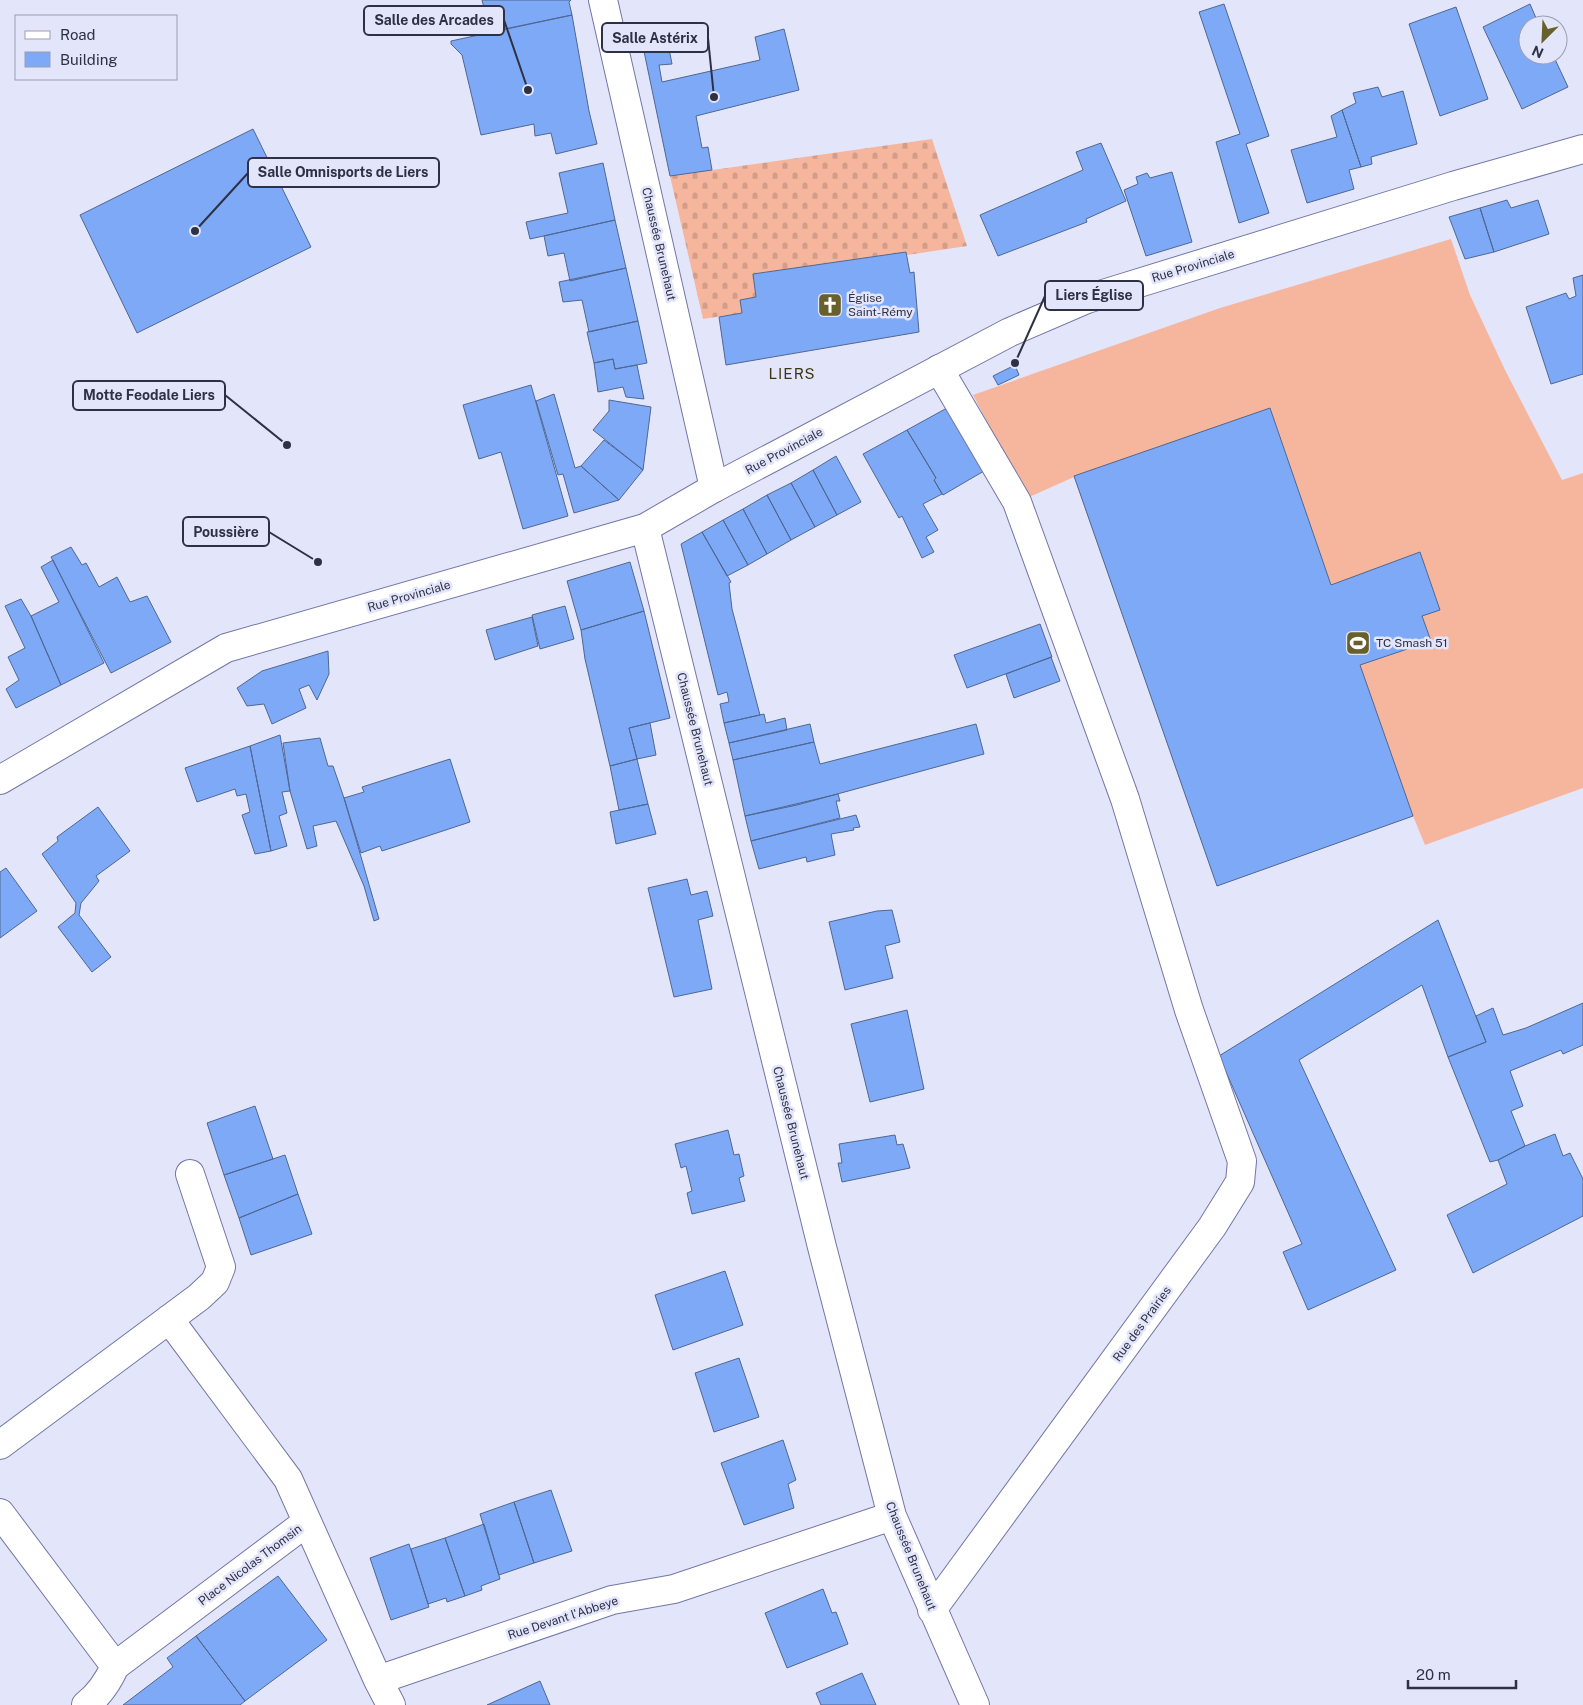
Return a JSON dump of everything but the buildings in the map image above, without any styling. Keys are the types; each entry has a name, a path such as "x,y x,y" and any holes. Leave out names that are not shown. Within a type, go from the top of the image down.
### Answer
{"street":[{"name":"Chaussée Brunehaut","path":"603,0 714,488"},
{"name":"Rue Provinciale","path":"0,780 226,648 644,528 714,488 938,369 1010,332 1087,299 1443,189 1583,149"},
{"name":"Rue des Prairies","path":"932,1610 1221,1214 1240,1182 1242,1161 1189,1010 1125,799 1017,502 938,369"},
{"name":"Chaussée Brunehaut","path":"644,528 822,1247 892,1516 975,1705"},
{"path":"0,1445 169,1320 215,1282 221,1267 190,1174"},
{"name":"Place Nicolas Thomsin","path":"86,1705 96,1698 109,1681 115,1666 307,1522 288,1478 169,1320"},
{"path":"0,1513 115,1666"},
{"name":"Rue Devant l'Abbeye","path":"378,1680 612,1600 674,1589 892,1516"},
{"path":"307,1522 391,1705"}],"green space":[{"path":"932,139 967,246 907,255 906,252 753,274 756,297 741,300 742,313 703,319 670,176"},
{"name":"TC Smash 51","path":"1451,239 1470,295 1505,370 1562,480 1583,473 1583,788 1425,845 1413,816 1217,886 1074,477 1027,498 973,395 1220,308"}],"place":[{"name":"Salle des Arcades","path":"528,90"},
{"name":"Salle Astérix","path":"714,97"},
{"name":"Salle Omnisports de Liers","path":"195,231"},
{"name":"Église Saint-Rémy","path":"830,305"},
{"name":"Liers Église","path":"1015,363"},
{"name":"Motte Feodale Liers","path":"287,445"},
{"name":"Poussière","path":"318,562"},
{"name":"TC Smash 51","path":"1358,643"}],"district":[{"name":"LIERS","path":"792,373"}]}
